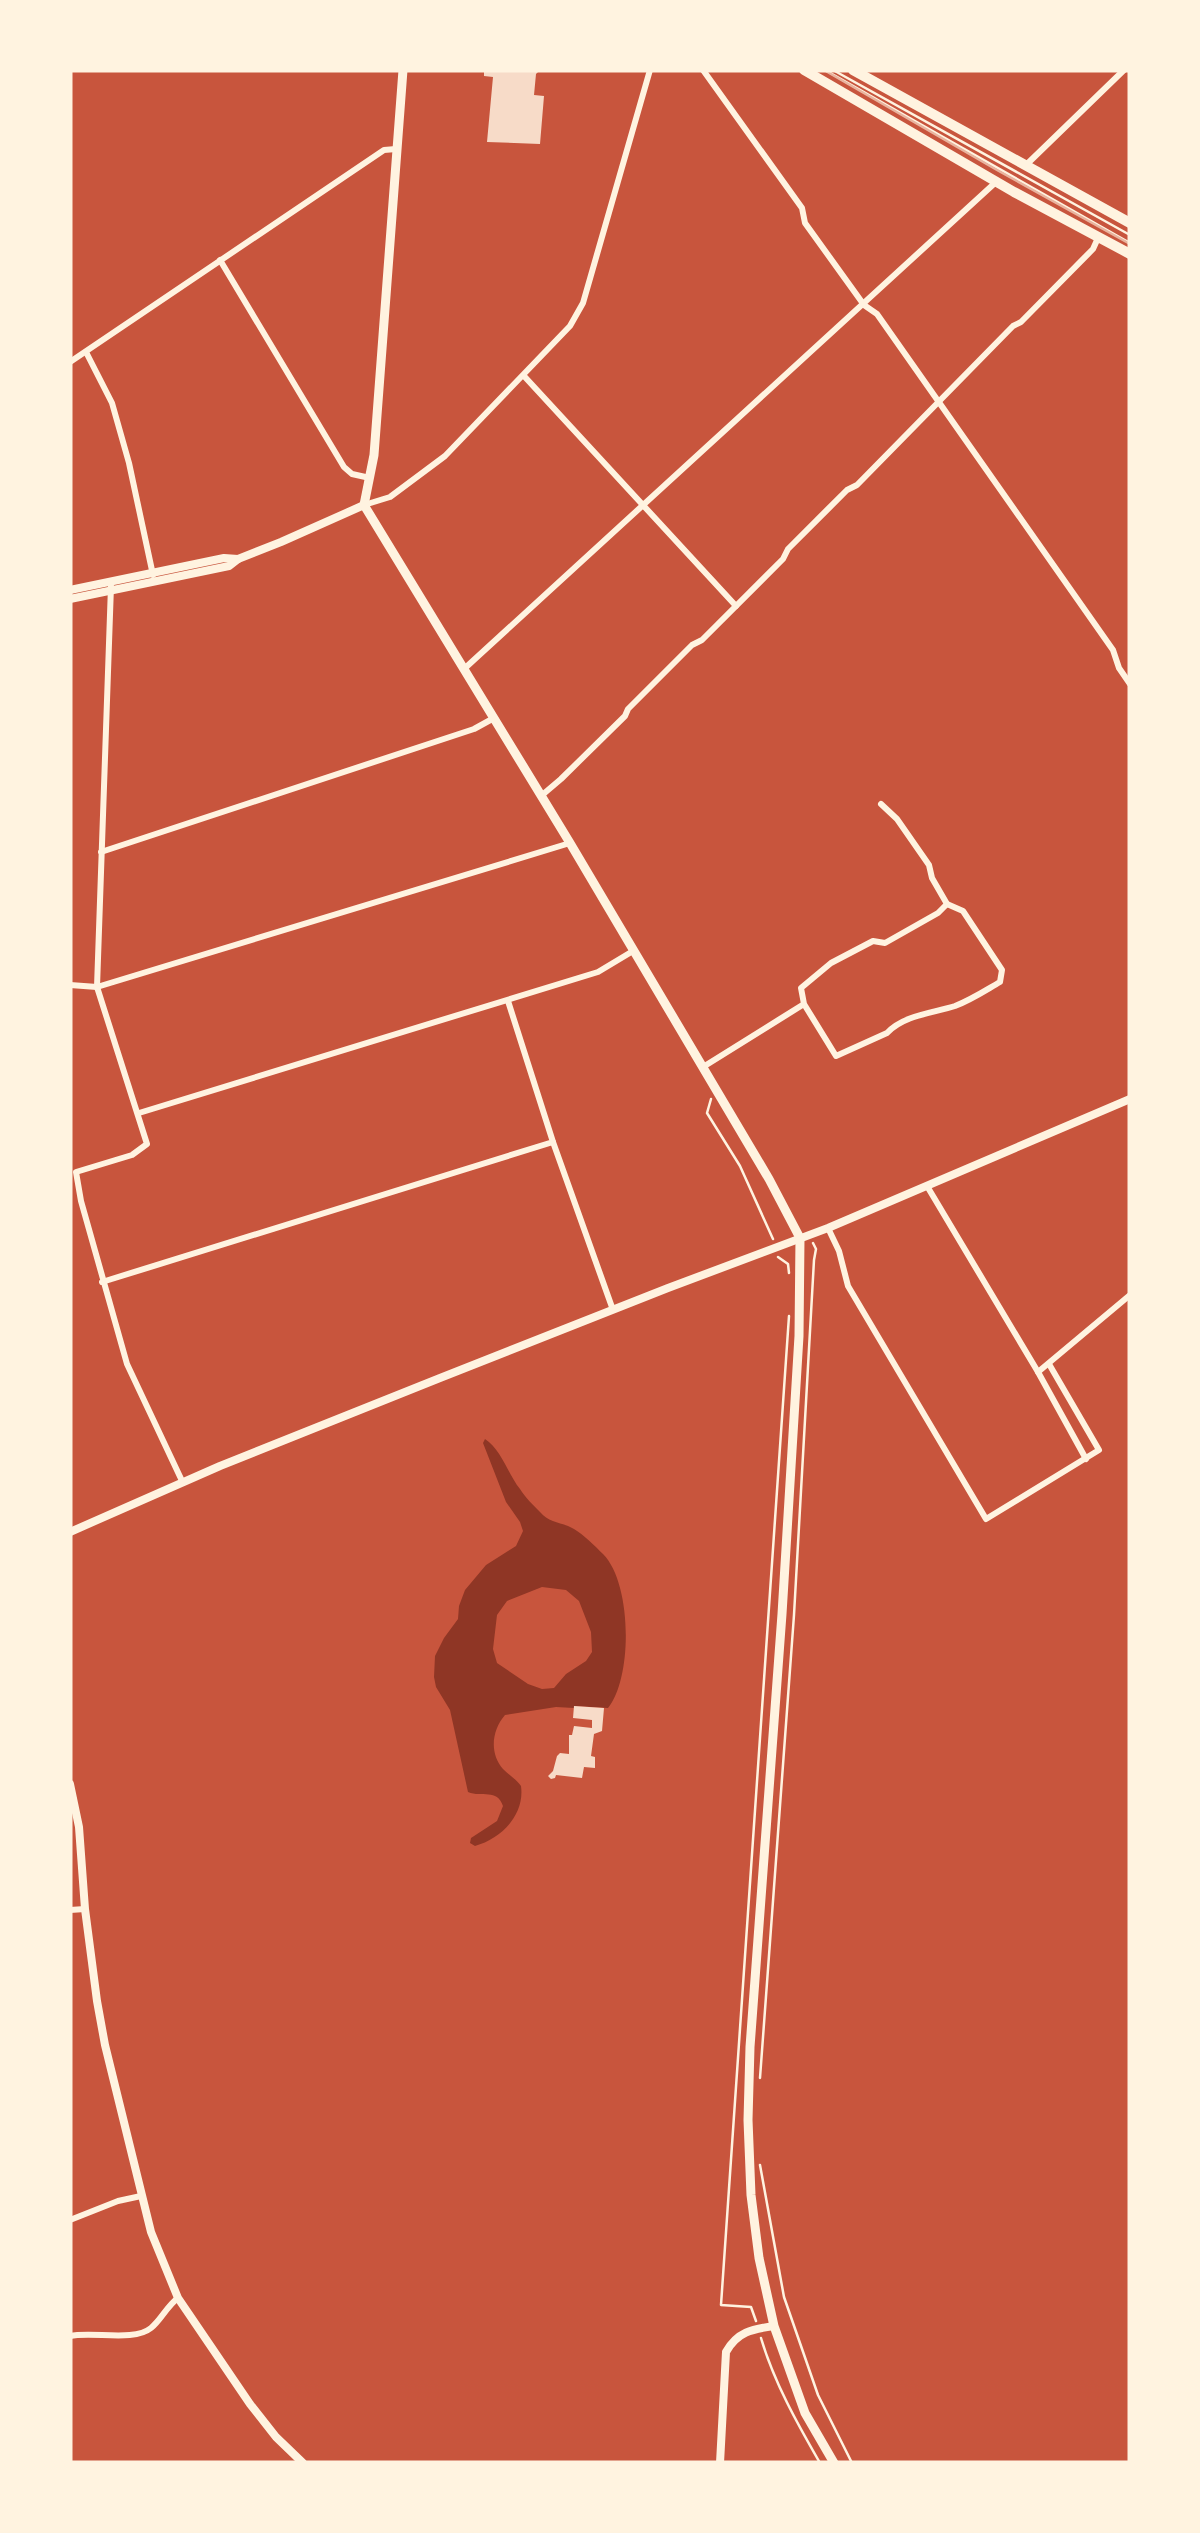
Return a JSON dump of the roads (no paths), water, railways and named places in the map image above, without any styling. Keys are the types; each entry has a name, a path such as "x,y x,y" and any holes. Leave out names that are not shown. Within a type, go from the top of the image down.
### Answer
{"main road":[{"path":"402,70 374,455 364,505 805,1236 748,2088 751,2195 758,2258 774,2326 804,2413 834,2463"},
{"path":"804,70 1130,254"},
{"path":"854,70 1130,224"}],"street":[{"path":"703,70 802,208 806,223 864,305 876,314 1114,650 1118,668 1130,684"},
{"path":"1026,165 1124,70"},
{"path":"70,599 153,577 228,566 238,558 364,505 390,498 445,456 570,326 583,304 647,71"},
{"path":"70,362 384,150 396,149"},
{"path":"464,669 997,181"},
{"path":"541,796 783,559 788,549 847,490 857,485 1092,249 1098,238"},
{"path":"220,260 344,467 352,474 370,478"},
{"path":"86,352 112,402 153,577"},
{"path":"524,376 736,606"},
{"path":"70,590 111,586"},
{"path":"111,586 97,987 147,1144 132,1155 76,1172 80,1201 127,1364 183,1483"},
{"path":"101,852 474,729 494,718"},
{"path":"882,804 929,865 947,904 963,911 1002,970 1000,982 836,1056 804,1004 800,988 831,963 872,941 885,943 947,904"},
{"path":"70,985 97,987 570,843"},
{"path":"139,1113 598,972 633,951"},
{"path":"508,1000 552,1142 613,1310"},
{"path":"702,1068 804,1004"},
{"path":"70,1532 220,1466 828,1228 1130,1099"},
{"path":"102,1282 552,1142"},
{"path":"927,1186 1086,1459"},
{"path":"828,1228 848,1286 986,1519 1099,1450 1049,1364"},
{"path":"1038,1372 1130,1294"},
{"path":"70,1784 79,1827 85,1909 105,2045 151,2232 178,2298 250,2404 302,2463"},
{"path":"70,1910 85,1909"},
{"path":"70,2220 118,2200 141,2196"},
{"path":"70,2336 125,2336 148,2331 178,2298"},
{"path":"720,2463 726,2352 732,2340 744,2332 774,2326"}],"lane":[{"path":"826,70 1130,243"},
{"path":"833,70 1130,235"}],"tram line":[{"path":"824,70 1130,244"}]}
